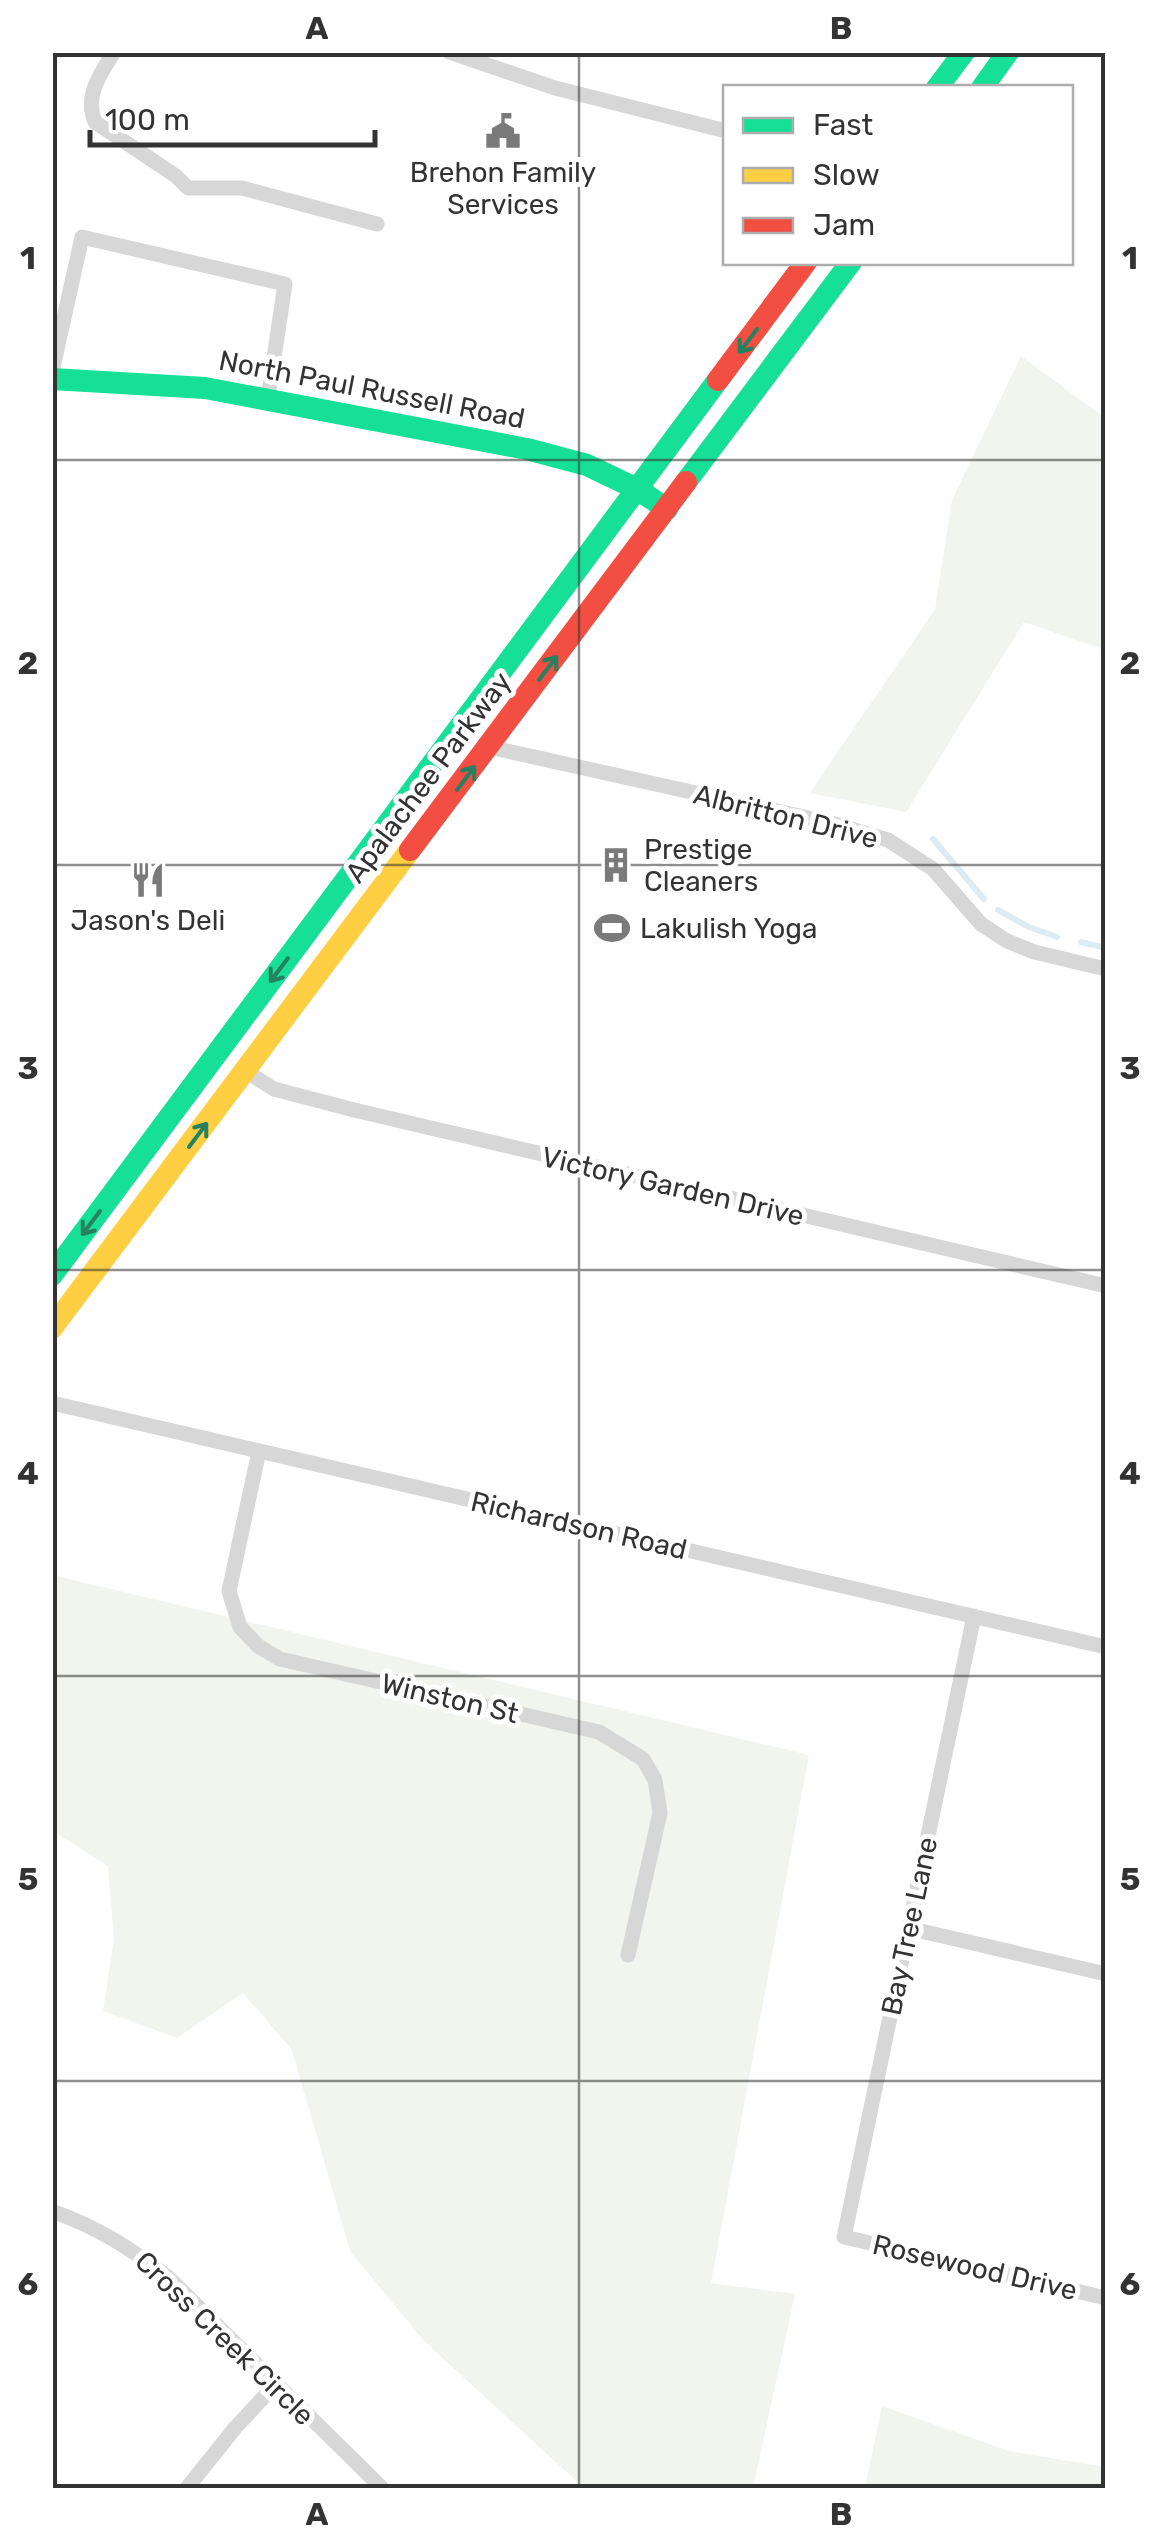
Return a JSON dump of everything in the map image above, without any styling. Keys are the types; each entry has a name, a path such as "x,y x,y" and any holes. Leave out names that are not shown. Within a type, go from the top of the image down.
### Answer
{"main road":[{"path":"939,85 964,52"},
{"path":"984,85 1008,52"},
{"name":"Apalachee Parkway","path":"52,1275 804,265"},
{"name":"Apalachee Parkway","path":"52,1328 850,265"},
{"name":"North Paul Russell Road","path":"52,375 205,388 527,449 587,465 638,488 667,508"},
{"path":"387,881 393,842 388,827 428,827"},
{"path":"242,1021 238,1051 247,1072"}],"street":[{"path":"114,52 91,97 90,111 95,122 188,188 242,188 377,224"},
{"path":"450,52 556,88 723,130"},
{"path":"52,375 82,236 285,284 268,398"},
{"name":"Albritton Drive","path":"489,746 831,823 888,840 933,870 981,924 1007,941 1034,952 1106,968"},
{"name":"Victory Garden Drive","path":"247,1072 274,1090 354,1110 1106,1286"},
{"name":"Richardson Road","path":"52,1403 1106,1646"},
{"name":"Winston St","path":"259,1451 229,1591 240,1627 258,1646 280,1659 599,1732 642,1758 654,1780 660,1813 628,1955"},
{"name":"Bay Tree Lane","path":"844,2237 974,1616"},
{"path":"908,1928 1106,1974"},
{"name":"Cross Creek Circle","path":"52,2212 117,2240 169,2278 382,2488"},
{"name":"Rosewood Drive","path":"844,2237 1106,2298"},
{"path":"187,2488 275,2385"}],"shaded area":[{"path":"1021,356 1105,418 1105,650 1024,622 906,812 810,793 935,609 952,500"},
{"path":"52,1575 809,1755 711,2283 795,2294 753,2488 584,2488 424,2341 350,2251 292,2050 243,1993 177,2038 103,2011 114,1939 108,1866 53,1831"},
{"path":"882,2406 1009,2451 1105,2467 1105,2488 865,2488"}],"waterway":[{"path":"933,839 984,899"},
{"path":"998,910 1057,937"},
{"path":"1081,942 1106,948"}],"traffic: fast":[{"path":"939,85 964,52"},
{"path":"984,85 1008,52"},
{"path":"686,482 849,265"},
{"path":"52,379 205,388 527,449 587,465 637,489 667,509"},
{"path":"52,1275 718,380"}],"traffic: slow":[{"path":"52,1328 410,850"}],"traffic: jam":[{"path":"718,380 804,265"},
{"path":"410,850 686,482"}],"place":[{"name":"Brehon Family Services","path":"503,131"},
{"name":"Prestige Cleaners","path":"616,865"},
{"name":"Jason's Deli","path":"148,880"},
{"name":"Lakulish Yoga","path":"612,928"}]}
